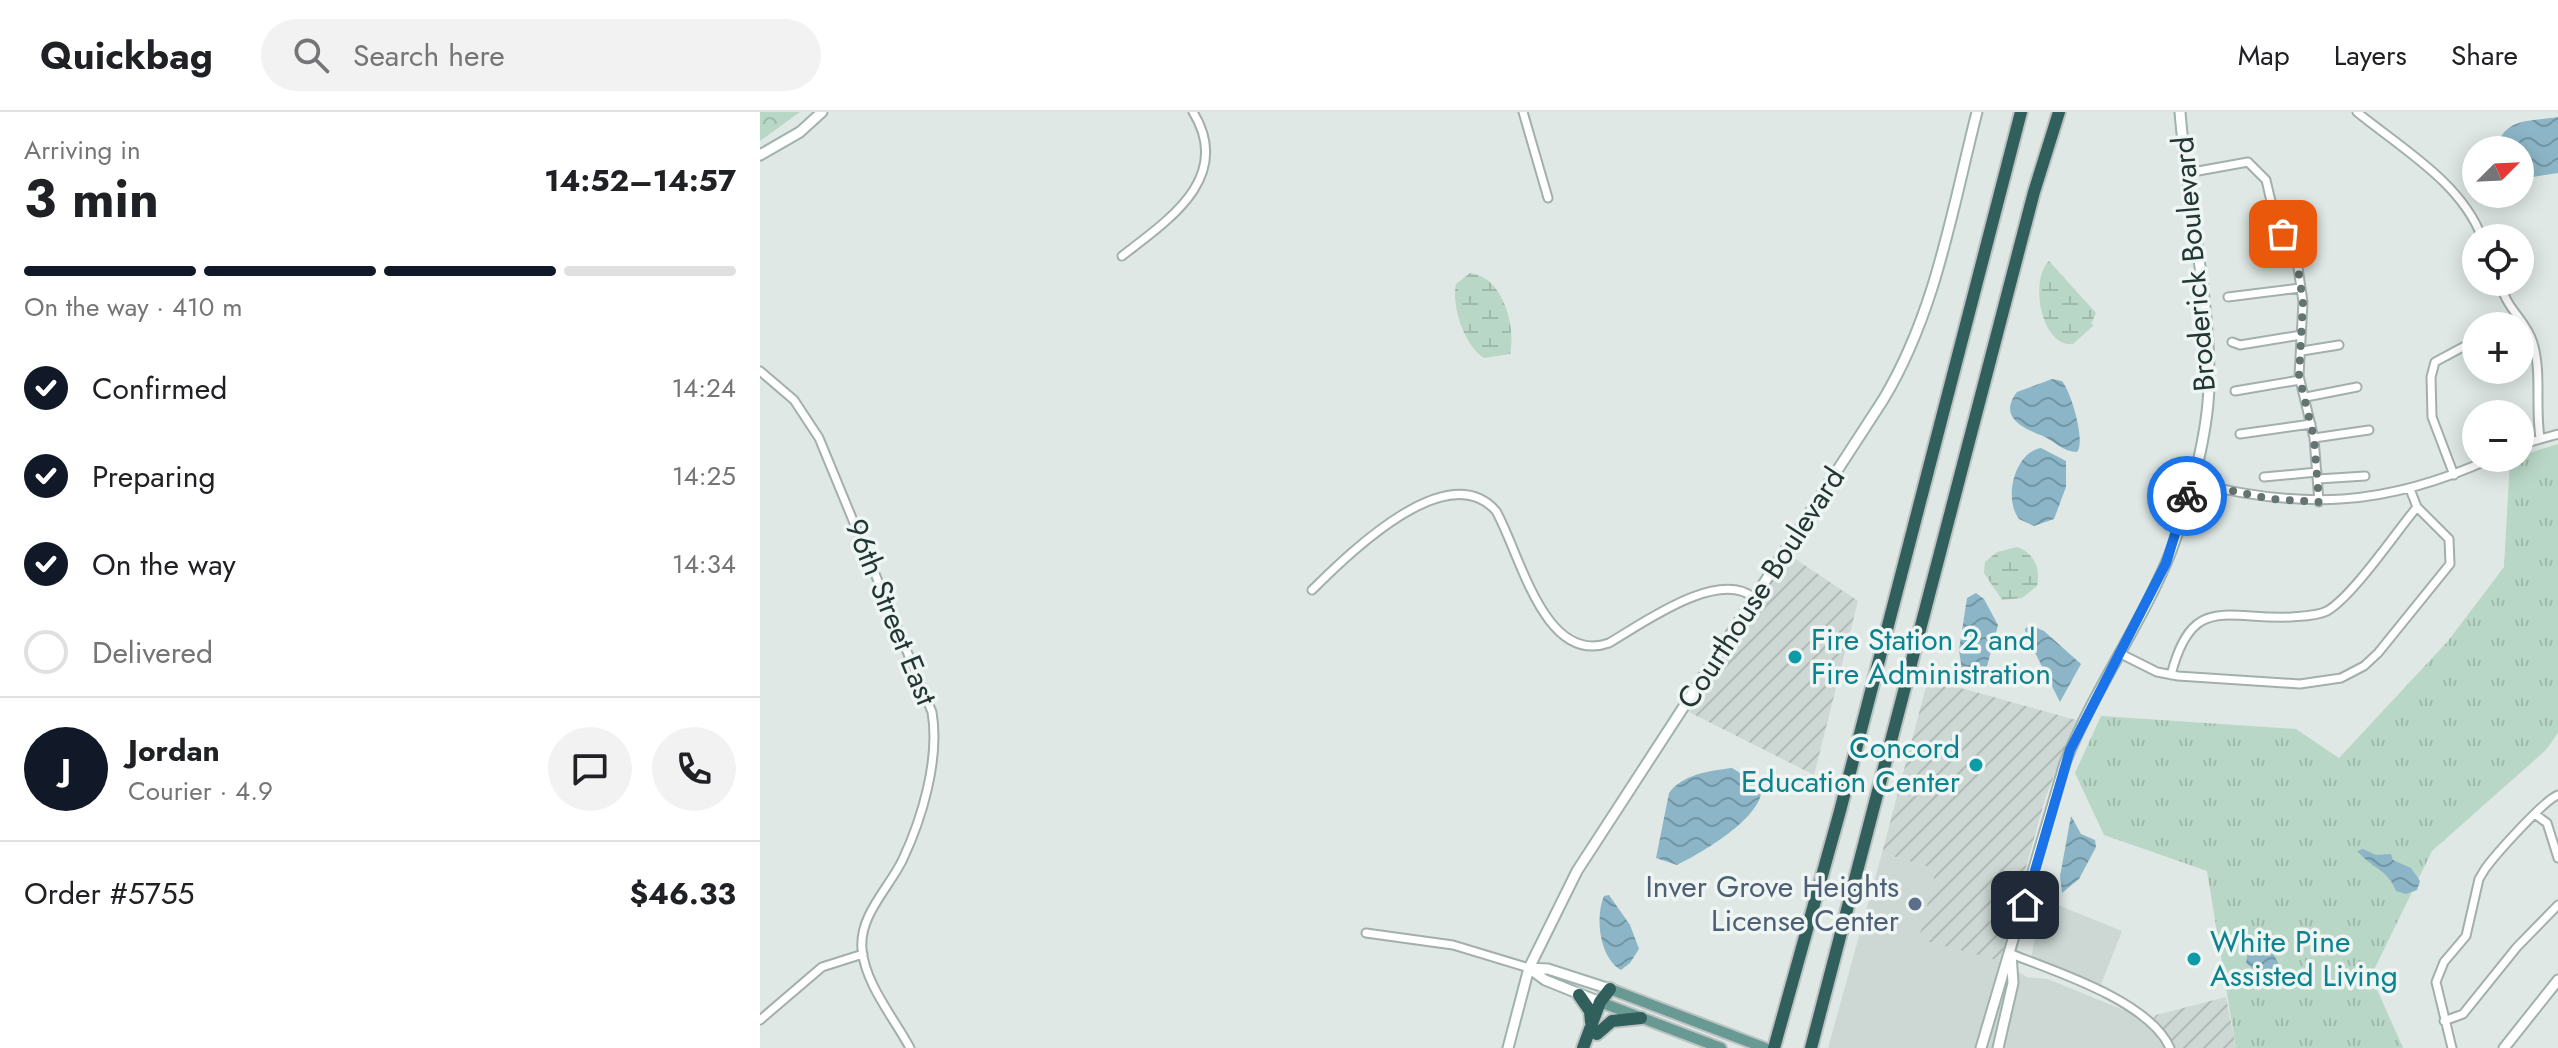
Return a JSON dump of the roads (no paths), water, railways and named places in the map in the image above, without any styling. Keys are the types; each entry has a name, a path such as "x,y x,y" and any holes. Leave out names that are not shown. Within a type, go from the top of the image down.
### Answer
{"highway":[{"path":"1769,1048 1781,1026 1833,840 2021,112"},
{"path":"1812,1045 2025,230 2059,112"},
{"path":"2025,230 2068,112"},
{"path":"1583,1048 1593,1032 1610,989"},
{"path":"1579,995 1590,1011 1592,1048"},
{"path":"1593,1032 1612,1021 1641,1018"}],"main road":[{"path":"1610,989 1769,1048"},
{"path":"1604,1004 1721,1048"}],"street":[{"path":"760,155 800,132 822,112"},
{"path":"1122,256 1181,209 1192,195 1203,168 1205,150 1201,128 1193,112"},
{"path":"1523,112 1548,198"},
{"name":"Courthouse Boulevard","path":"1508,1048 1529,968 1577,871 1883,400 1912,349 1929,301 1977,112"},
{"name":"Broderick Boulevard","path":"1981,1048 2065,763 2166,563 2191,482 2209,384 2180,112"},
{"path":"2357,112 2455,192 2477,224"},
{"path":"2187,173 2237,161 2248,162 2262,173 2274,214 2297,261 2302,351 2300,380 2314,438 2319,502"},
{"path":"2228,297 2300,288"},
{"path":"2232,342 2240,345 2301,335"},
{"path":"2302,351 2339,345"},
{"path":"2534,346 2540,438"},
{"path":"2454,475 2434,427 2431,377 2435,362 2462,348"},
{"name":"96th Street East","path":"760,371 794,400 819,438 932,712 933,746 921,809 902,861 866,921 863,954"},
{"path":"2235,391 2300,380"},
{"path":"2306,397 2357,387"},
{"path":"2240,434 2311,424"},
{"path":"2314,438 2369,430"},
{"path":"2534,440 2558,434"},
{"path":"2191,482 2270,499 2319,502 2362,499 2410,489 2462,471"},
{"path":"2264,477 2365,476"},
{"path":"2119,653 2171,675 2311,684 2341,678 2364,666 2425,600 2450,564 2449,539 2417,507 2410,489"},
{"path":"1312,590 1385,524 1413,509 1462,494 1483,499 1496,511 1550,625 1572,644 1594,647 1609,643 1708,591 1733,589 1754,598"},
{"path":"2171,675 2189,632 2204,618 2218,615 2299,617 2332,608 2417,507"},
{"path":"2452,1048 2436,982 2438,972 2466,936 2479,879 2492,859 2536,815 2543,801 2558,795"},
{"path":"2536,815 2547,823 2558,858"},
{"path":"2444,1021 2463,1014 2517,947 2558,905"},
{"path":"1366,933 1453,945 1529,968 1548,969 1610,989"},
{"path":"760,1020 822,967 863,954 869,974 910,1048"},
{"path":"2011,954 2146,1015 2164,1034 2170,1048"},
{"name":"Broderick Boulevard","path":"1998,1048 2013,983 2011,954"},
{"path":"1529,968 1545,980 1604,1004"},
{"path":"2504,1048 2558,980"}],"water":[{"path":"2558,117 2558,173 2534,177 2534,136 2502,136 2511,126"},
{"path":"2052,379 2062,381 2073,405 2080,438 2077,452 2064,449 2029,430 2012,416 2010,409 2017,392"},
{"path":"2041,448 2066,461 2066,487 2054,519 2034,526 2019,519 2014,510 2012,488 2024,458"},
{"path":"1976,593 1984,599 1998,625 1986,670 1973,679 1962,671 1959,650 1967,598"},
{"path":"2030,625 2044,631 2081,664 2060,702 2026,635 2025,629"},
{"path":"1732,768 1761,786 1760,797 1744,821 1702,852 1677,865 1656,858 1669,793 1689,778"},
{"path":"2071,816 2081,834 2095,840 2096,847 2079,879 2062,893 2060,876"},
{"path":"2363,849 2376,855 2391,854 2393,860 2411,868 2420,881 2417,890 2406,894 2396,891 2384,874 2357,851"},
{"path":"1609,895 1630,925 1639,949 1621,970 1608,956 1601,936 1601,905 1604,896"},
{"path":"2260,938 2267,942 2286,978 2258,973 2246,963 2248,952"}],"place":[{"name":"Fire Station 2 and Fire Administration","path":"1795,657"},
{"name":"Concord Education Center","path":"1976,765"},
{"name":"Inver Grove Heights License Center","path":"1915,904"},
{"name":"White Pine Assisted Living","path":"2194,959"}]}
